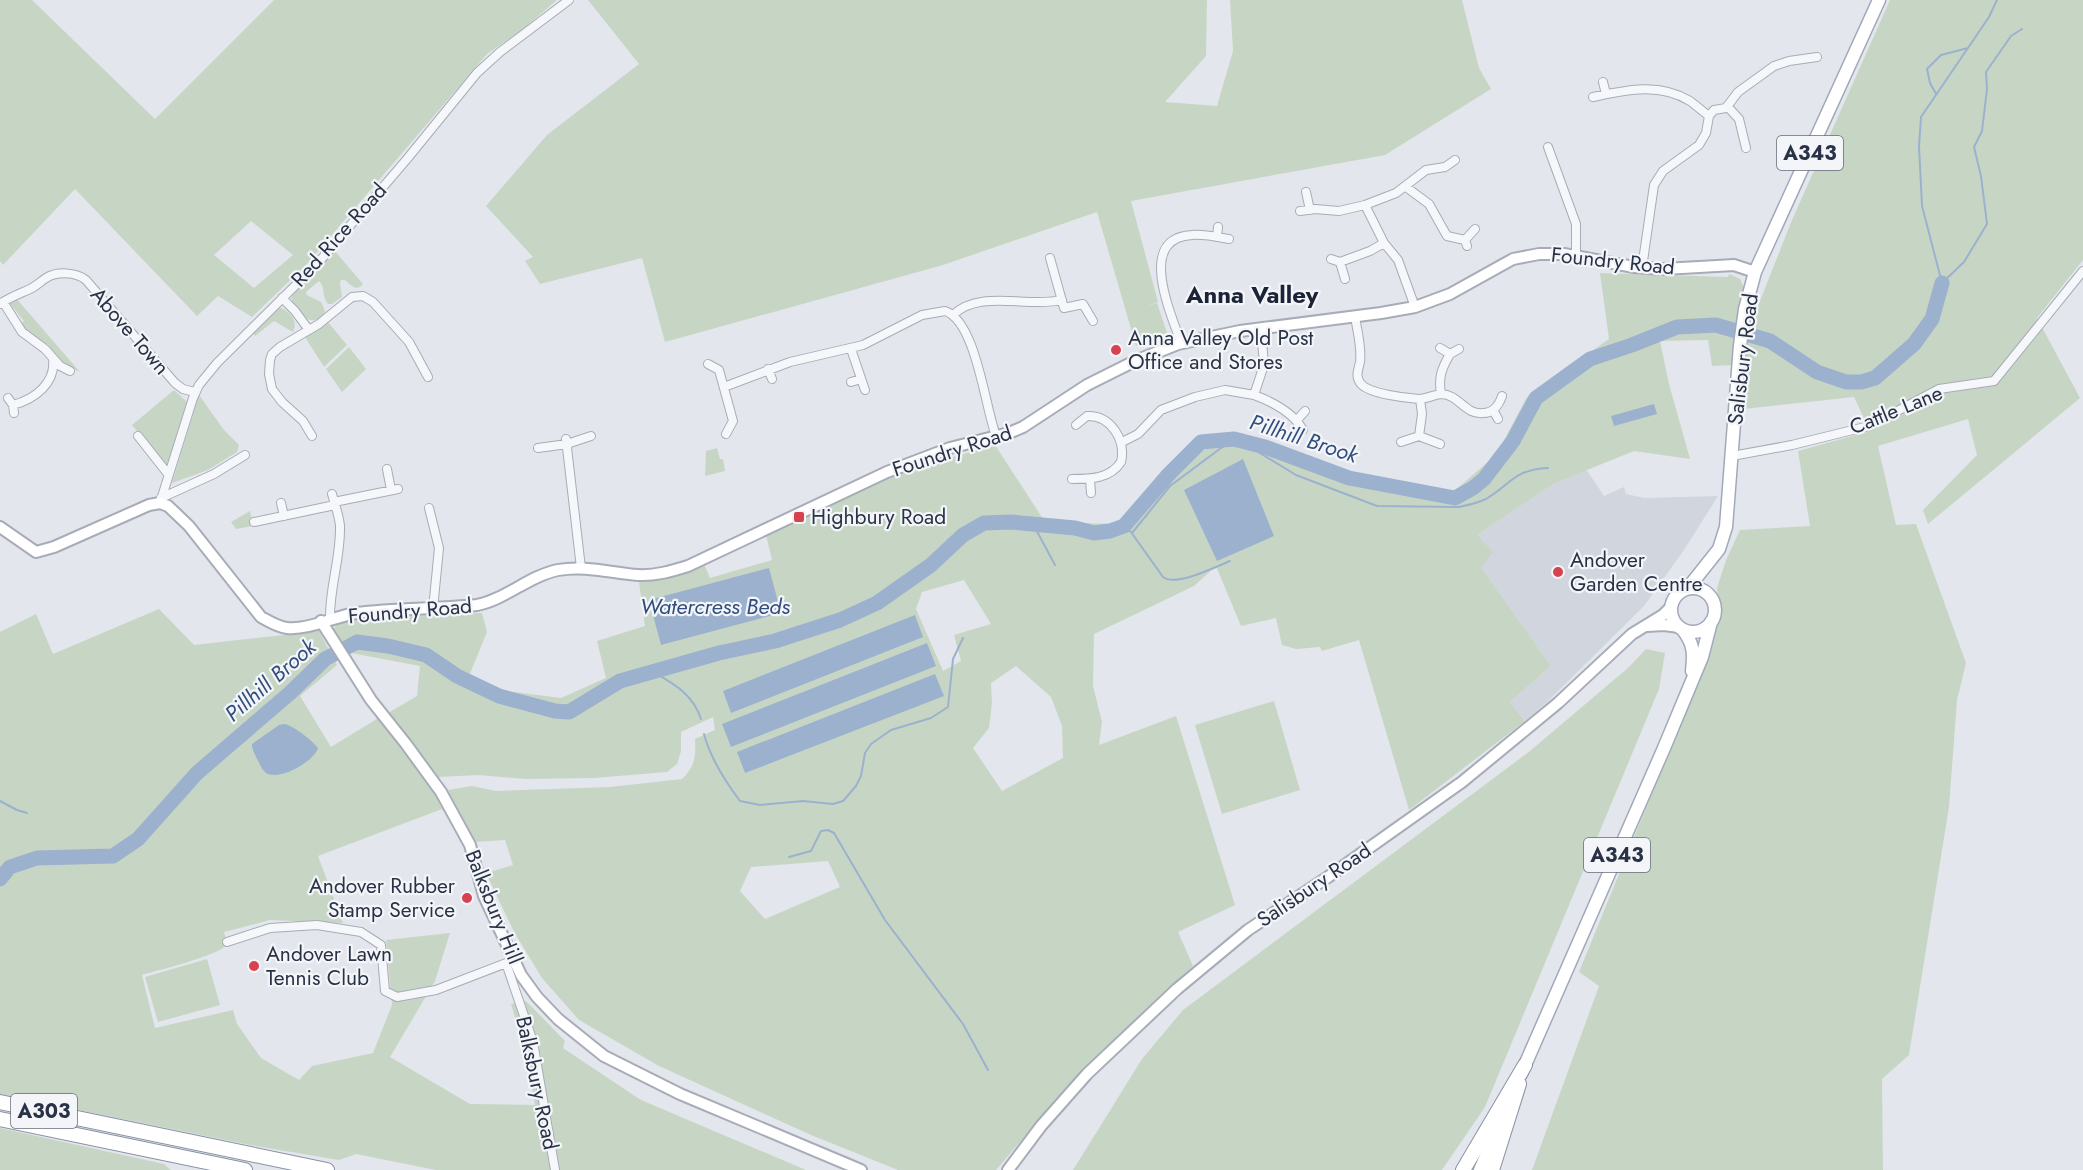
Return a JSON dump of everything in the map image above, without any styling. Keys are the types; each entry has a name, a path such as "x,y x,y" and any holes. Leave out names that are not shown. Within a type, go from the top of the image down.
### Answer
{"highway":[{"path":"1463,1170 1525,1065"},
{"path":"1492,1170 1525,1065"},
{"name":"A303","path":"0,1102 327,1170"},
{"name":"A303","path":"0,1119 245,1170"}],"main road":[{"name":"Salisbury Road","path":"1688,588 1719,549 1726,527 1740,345 1745,309 1755,272 1879,0"},
{"name":"Salisbury Road","path":"1711,561 1707,581 1711,597"},
{"path":"1688,588 1700,589 1711,597 1715,609 1711,622 1696,632 1681,628 1674,621 1671,607 1677,594 1688,588"},
{"name":"A343","path":"1480,1170 1702,657 1711,622"},
{"name":"A343","path":"1681,628 1689,637 1694,651 1689,687"}],"street":[{"name":"Red Rice Road","path":"160,501 199,385 217,363 318,263 477,73 500,52 569,0"},
{"path":"1642,268 1654,185 1663,171 1699,146 1706,133 1709,116 1714,110 1727,106 1738,92 1774,66 1789,61 1817,57"},
{"path":"1603,82 1606,94"},
{"path":"1593,97 1635,88 1664,91 1689,100 1709,116"},
{"path":"1727,106 1738,119 1746,148"},
{"path":"1548,147 1576,224 1576,256"},
{"path":"1300,211 1339,211 1365,205 1406,187 1421,172 1450,165 1455,160"},
{"path":"1406,187 1429,204 1447,236 1466,243 1475,229"},
{"path":"1306,192 1310,210"},
{"path":"1365,205 1384,243 1398,260 1415,307"},
{"path":"1217,237 1218,227"},
{"path":"1181,343 1164,290 1161,261 1163,251 1169,243 1180,237 1197,235 1229,239"},
{"path":"1331,259 1340,262 1384,243"},
{"name":"Foundry Road","path":"160,501 189,526 261,617 273,624 286,628 303,628 325,620 368,612 433,609 487,603 543,574 559,570 581,568 638,575 677,570 711,556 887,471 951,448 1023,427 1076,392 1135,361 1181,343 1260,328 1415,307 1450,294 1513,259 1527,255 1552,253 1642,268 1734,265 1755,272"},
{"path":"1050,258 1064,308 1083,304 1093,321"},
{"path":"1340,262 1345,279"},
{"name":"Cattle Lane","path":"1732,456 1792,445 1869,426 1939,389 1994,381 2083,271"},
{"name":"Above Town","path":"2,303 51,276 75,274 83,277 176,383 183,389 195,392"},
{"path":"308,434 303,421 276,396 272,389 269,374 272,354 309,330 352,297 369,298 409,342 428,377"},
{"path":"282,298 309,330"},
{"path":"953,315 960,308 973,303 993,301 1050,303 1062,300"},
{"path":"2,303 22,332 41,344 60,366 70,371"},
{"path":"724,387 799,359 851,349 882,337 922,315 945,311 957,320 978,362 986,404 996,436"},
{"path":"1355,316 1360,350 1359,382 1368,390 1420,399 1441,394 1455,399 1472,412 1481,414 1493,410 1502,396"},
{"path":"1254,395 1264,365 1260,328"},
{"path":"1440,348 1450,354"},
{"path":"851,349 865,390"},
{"path":"1441,394 1439,378 1442,368 1450,354 1459,349"},
{"path":"12,405 28,399 50,381 54,372 53,358"},
{"path":"708,364 719,370 733,421 726,434"},
{"path":"768,369 772,379"},
{"path":"851,382 861,379"},
{"path":"1122,442 1138,434 1161,410 1195,397 1225,390 1254,395 1284,410 1297,420 1303,430"},
{"path":"1419,436 1420,399"},
{"path":"1086,408 1092,416"},
{"path":"1493,410 1498,419"},
{"path":"1297,420 1305,411"},
{"path":"1072,479 1101,477 1119,466 1123,456 1122,442 1102,418 1083,417 1076,425"},
{"path":"138,436 168,474"},
{"path":"538,448 591,436"},
{"path":"1401,442 1419,436 1440,444"},
{"path":"566,442 581,568"},
{"path":"0,527 36,552 44,551 160,501 214,474 245,455"},
{"path":"254,522 284,516 334,500 394,489 387,469"},
{"path":"1090,479 1091,493"},
{"path":"325,620 340,533 334,500"},
{"path":"281,503 284,516"},
{"path":"429,508 439,548 433,609"},
{"name":"Salisbury Road","path":"1008,1170 1041,1126 1087,1074 1177,989 1248,930 1328,877 1462,782 1558,703 1632,634 1663,615 1671,607"},
{"name":"Balksbury Hill","path":"325,620 331,640 344,660 371,700 441,792 470,845 484,896 510,961 537,998 558,1019 604,1056 680,1094 861,1170"},
{"path":"1644,626 1664,624 1681,628"},
{"path":"227,942 270,928 317,925 361,932 381,945 385,991 397,997 436,990 510,961"},
{"name":"Balksbury Road","path":"510,961 532,1042 555,1170"}],"shaded area":[{"path":"1586,469 1604,496 1624,487 1626,494 1644,498 1718,496 1684,550 1644,606 1525,721 1510,702 1551,666 1481,567 1477,535 1555,483"}],"green space":[{"path":"0,0 32,0 155,119 274,0 557,0 523,29 487,54 307,264 252,317 218,296 197,316 75,189 3,265 0,261","holes":["251,221 293,255 254,288 214,255"]},
{"path":"588,0 1207,0 1206,56 1165,102 1217,106 1233,51 1230,0 1462,0 1479,68 1491,89 1385,155 1131,201 1158,302 1145,307 1157,303 1167,333 1136,346 1097,212 943,265 665,342 642,258 540,284 525,261 533,257 486,206 547,135 639,64"},
{"path":"1890,0 2083,0 2083,260 2037,318 2080,398 1928,524 1923,510 1977,455 1968,419 1878,446 1896,525 1916,524 1966,663 1957,700 1949,807 1909,1055 1882,1079 1883,1170 1532,1170 1599,986 1579,972 1708,656 1720,619 1717,588 1726,560 1740,530 1810,526 1798,451 1870,431 1854,397 1744,409 1744,361 1754,316 1792,220"},
{"path":"334,250 363,284 356,288 345,280 341,280 342,297 328,304 319,281 306,292 307,295 321,302 325,311 318,319 307,319 292,302 291,293 319,269"},
{"path":"1600,273 1728,277 1729,274 1740,279 1745,290 1741,301 1734,365 1712,366 1708,340 1660,341 1669,384 1690,459 1634,451 1555,483 1477,535 1493,552 1481,567 1551,666 1510,702 1525,721 1409,810 1359,640 1322,651 1320,647 1296,649 1282,645 1276,618 1241,626 1216,566 1194,586 1094,634 1093,686 1102,722 1099,745 1176,716 1235,905 1178,932 1193,966 1080,1072 996,1170 898,1170 811,1135 659,1066 579,1020 542,978 514,932 486,873 513,865 505,840 475,842 448,790 472,786 496,791 610,787 682,779 694,761 695,739 715,730 713,717 681,732 681,751 677,764 667,772 594,778 525,779 479,775 438,777 388,713 417,696 420,666 346,652 332,631 337,624 358,618 482,613 487,632 469,676 499,690 561,698 606,678 597,641 645,626 639,582 679,576 704,564 710,578 772,560 766,535 898,473 995,445 1045,522 1118,524 1199,441 1234,439 1347,472 1454,491 1496,455 1527,397 1609,339","holes":["964,580 991,624 954,635 961,661 943,671 916,609 922,592","1016,666 1051,697 1062,726 1063,758 1002,791 973,748 989,728 992,703 991,683","828,861 840,887 765,919 740,891 751,867"]},
{"path":"15,297 80,372 59,362 48,344 24,332 19,325 24,321 8,301"},
{"path":"281,308 293,317 295,324 293,332 274,321 255,336 251,331 275,309"},
{"path":"327,321 347,345 324,367 305,337"},
{"path":"349,347 366,369 342,392 326,369"},
{"path":"174,390 188,403 167,469 132,425"},
{"path":"199,395 224,430 239,445 237,452 208,470 172,483"},
{"path":"717,448 720,459 723,459 725,471 705,476 706,451"},
{"path":"250,511 253,526 236,529 231,522"},
{"path":"159,609 194,645 319,631 337,665 300,696 331,747 380,717 435,794 442,809 318,856 343,923 270,920 224,932 225,946 211,954 142,975 155,1028 233,1010 237,1024 261,1058 299,1080 312,1066 373,1053 392,1005 386,940 450,933 435,981 390,1057 470,1104 535,1105 527,1059 511,1004 526,1001 565,1041 563,1048 641,1100 806,1170 436,1170 356,1154 339,1160 250,1145 0,1094 0,632 36,614 53,654"},
{"path":"1646,649 1665,653 1659,689 1485,1107 1442,1170 1073,1170 1142,1059 1183,1010 1530,751 1629,667"},
{"path":"1274,701 1300,790 1222,814 1195,725"},
{"path":"207,959 220,1005 158,1022 145,977"},
{"path":"0,1128 164,1164 171,1170 0,1170"}],"water":[{"path":"1654,404 1657,414 1614,426 1611,416"},
{"path":"1243,459 1274,536 1217,561 1184,490"},
{"name":"Watercress Beds","path":"769,568 781,613 661,645 649,600"},
{"name":"Watercress Beds","path":"915,615 923,637 731,713 723,691"},
{"path":"927,643 936,666 731,747 722,724"},
{"path":"935,674 944,696 745,773 737,752"},
{"path":"284,724 312,741 318,748 310,759 295,769 272,775 266,773 261,767 252,744 279,725"}],"waterway":[{"name":"Pillhill Brook","path":"1942,283 1922,206 1919,146 1921,117 1989,17 1997,0"},
{"path":"1942,283 1964,262 1987,224 1981,176 1974,147 1982,131 1987,89 1986,72 2011,36 2022,29"},
{"path":"1936,94 1930,83 1927,69 1941,55 1968,48"},
{"name":"Pillhill Brook","path":"0,879 10,867 37,858 113,856 138,839 197,773 290,693 325,659 357,642 388,646 426,655 457,676 499,696 555,711 569,712 620,681 719,653 775,641 840,620 877,603 931,565 963,535 984,523 1011,522 1075,528 1094,533 1124,526 1169,474 1201,442 1234,439 1265,447 1349,478 1455,498 1484,479 1513,441 1536,398 1590,359 1677,327 1716,325 1770,341 1817,372 1846,382 1861,382 1875,378 1914,344 1932,319 1942,283"},
{"path":"1132,533 1170,486 1225,445 1233,443 1245,444 1296,475 1377,506 1459,507 1486,499 1520,474 1548,468"},
{"path":"1033,524 1055,565"},
{"path":"1124,526 1131,532 1163,577 1169,579 1186,578 1230,561"},
{"path":"704,734 719,769 740,801 760,805 803,801 833,804 843,801 861,776 865,753 871,744 891,730 931,718 948,707 953,659 963,638"},
{"path":"652,671 688,696 698,710 701,719"},
{"path":"0,801 27,813"},
{"path":"789,857 811,851 821,831 828,830 834,833 885,920 963,1024 988,1070"}],"place":[{"name":"Anna Valley Old Post Office and Stores","path":"1116,350"},
{"name":"Highbury Road","path":"799,517"},
{"name":"Andover Garden Centre","path":"1558,572"},
{"name":"Andover Rubber Stamp Service","path":"467,898"},
{"name":"Andover Lawn Tennis Club","path":"254,966"}],"district":[{"name":"Anna Valley","path":"1252,294"}]}
